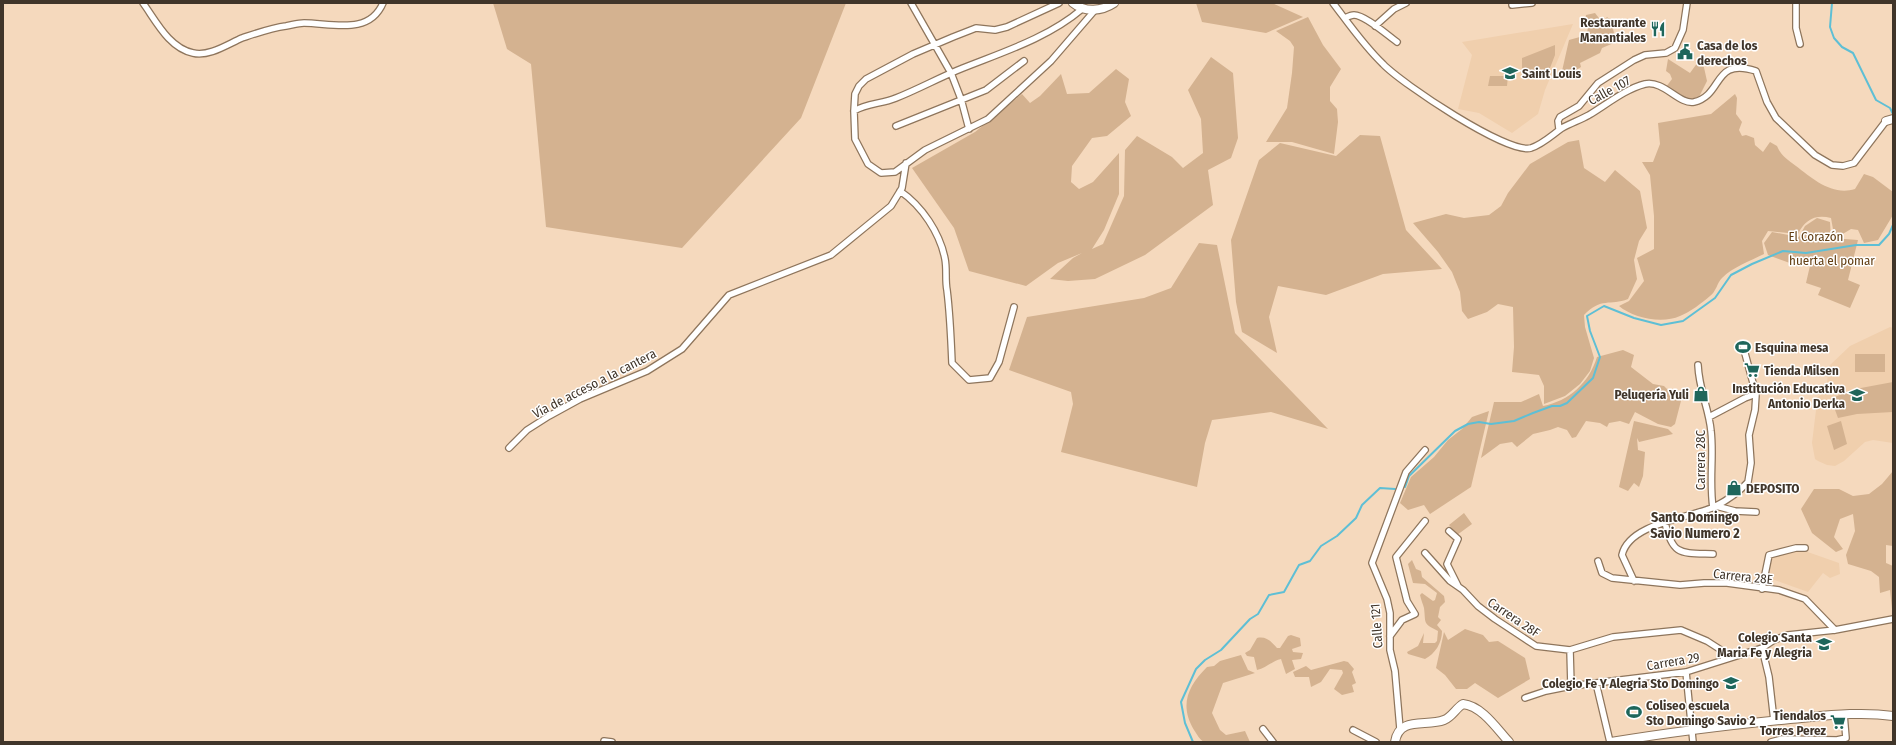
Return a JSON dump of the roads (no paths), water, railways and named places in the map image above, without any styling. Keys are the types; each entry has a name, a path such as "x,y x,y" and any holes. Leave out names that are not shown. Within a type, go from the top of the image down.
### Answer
{"street":[{"path":"143,3 172,43 195,54 213,51 241,39 277,27 303,23 344,26 358,25 372,17 383,3"},
{"path":"911,3 951,73 961,99 969,129"},
{"path":"1059,3 1007,27 995,30 976,28 913,54 866,79 859,86 855,94 854,111 855,139 868,164 876,171 886,174 895,172 924,150 988,119 1051,61 1095,10"},
{"path":"1073,3 1082,9 1095,10 1106,8 1114,3"},
{"name":"Calle 107","path":"1333,3 1382,64 1399,78 1452,113 1514,146 1530,148 1538,145 1562,128 1645,84 1654,84 1664,87 1689,102 1696,101 1712,90 1724,72 1735,68 1744,67 1756,71 1767,102 1776,118 1815,155 1832,164 1843,166 1854,163 1890,120"},
{"path":"1375,26 1394,9 1406,3"},
{"path":"1512,5 1532,3"},
{"path":"1562,128 1559,129 1558,124 1560,117 1579,106 1598,83 1645,54 1666,53 1675,48 1683,30 1687,3"},
{"path":"1796,3 1796,28 1800,44"},
{"path":"854,111 864,105 881,104 1034,39 1082,9"},
{"path":"1345,18 1353,15 1375,26 1397,42"},
{"path":"896,126 986,90 1024,61"},
{"name":"Vía de acceso a la cantera","path":"509,448 527,430 549,416 580,400 647,371 682,349 729,295 831,254 891,206 902,188 906,163"},
{"path":"900,191 914,201 929,221 945,258 946,289 951,312 952,363 969,380 990,378 1000,362 1014,307"},
{"path":"1634,581 1622,555 1626,545 1635,537 1646,530 1665,522 1714,507 1727,500 1748,482 1751,463 1749,436 1755,410 1756,394 1743,346"},
{"name":"Carrera 28C","path":"1698,366 1701,391 1709,417 1712,441 1710,488 1714,507"},
{"path":"1709,417 1745,398 1756,394"},
{"name":"Calle 121","path":"1396,742 1396,736 1400,729 1395,670 1390,650 1390,613 1387,599 1372,563 1406,472 1425,450"},
{"path":"1714,507 1735,511 1756,512"},
{"path":"1389,638 1402,620 1415,614 1407,601 1396,557 1425,521"},
{"path":"1665,522 1672,544 1678,550 1688,554 1712,554"},
{"path":"1450,531 1458,539 1448,564 1458,586"},
{"path":"1762,589 1769,555 1796,548 1805,548"},
{"name":"Carrera 28F","path":"1425,553 1450,581 1458,586 1494,619 1536,646 1570,650 1613,637 1681,630 1707,641 1721,650 1724,660"},
{"name":"Carrera 28E","path":"1598,561 1599,568 1606,576 1634,581 1680,585 1704,583 1727,584 1779,590 1804,599 1835,630"},
{"name":"Carrera 29","path":"1524,698 1571,686 1686,672 1762,648 1774,640 1788,635 1835,630 1893,619"},
{"path":"1762,648 1769,677 1774,720"},
{"path":"1570,650 1571,686"},
{"path":"1686,672 1693,729 1693,742"},
{"path":"1596,683 1610,742 1693,729 1774,720 1844,714 1893,716"},
{"path":"1400,729 1408,724 1443,720 1449,717 1458,707 1463,704 1468,705 1482,714 1509,742"},
{"path":"1771,742 1782,740 1837,740 1846,738 1844,714"},
{"path":"1263,729 1273,742"},
{"path":"1353,730 1376,742"},
{"path":"604,741 612,742"}],"waterway":[{"path":"1832,3 1830,27 1834,38 1842,47 1853,53 1876,100 1890,108 1893,114"},
{"path":"1405,487 1409,476 1455,431 1468,424 1479,422 1491,424 1514,421 1552,406 1560,406 1567,403 1593,378 1600,357 1590,331 1587,316 1604,306 1634,318 1661,325 1683,321 1715,298 1731,275 1752,264 1783,251 1806,253 1856,245 1879,245 1889,234 1893,225"},
{"path":"1193,742 1185,723 1181,702 1196,669 1205,660 1221,650 1250,619 1258,614 1269,595 1284,592 1299,565 1310,561 1321,546 1337,536 1356,518 1362,505 1380,488 1395,489"}],"place":[{"name":"Restaurante Manantiales","path":"1658,29"},
{"name":"Casa de los derechos","path":"1685,52"},
{"name":"Saint Louis","path":"1510,73"},
{"name":"Esquina mesa","path":"1743,347"},
{"name":"Tienda Milsen","path":"1752,370"},
{"name":"Peluqería Yuli","path":"1701,394"},
{"name":"Institución Educativa Antonio Derka","path":"1857,395"},
{"name":"DEPOSITO","path":"1734,488"},
{"name":"Colegio Santa Maria Fe y Alegria","path":"1824,644"},
{"name":"Colegio Fe Y Alegria Sto Domingo","path":"1731,683"},
{"name":"Coliseo escuela Sto Domingo Savio 2","path":"1634,712"},
{"name":"Tiendalos Torres Perez","path":"1838,722"}],"district":[{"name":"Santo Domingo Savio Numero 2","path":"1695,526"}],"park label":[{"name":"El Corazón","path":"1816,236"},
{"name":"huerta el pomar","path":"1832,260"}]}
